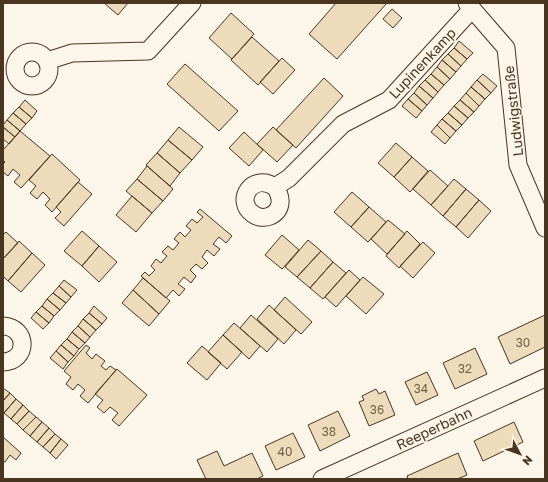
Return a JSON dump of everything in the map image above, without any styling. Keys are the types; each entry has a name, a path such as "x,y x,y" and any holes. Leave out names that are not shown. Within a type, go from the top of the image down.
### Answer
{"street":[{"path":"47,61 72,53 148,51 192,3"},
{"name":"Lupinenkamp","path":"275,187 289,178 343,124 389,100 470,6"},
{"name":"Ludwigstraße","path":"470,6 506,48 518,165 545,228"},
{"path":"3,326 16,330 21,336 22,344 21,351 17,357 11,361 3,362"},
{"name":"Reeperbahn","path":"322,479 545,378"}],"building":[{"path":"104,3 128,3 118,15"},
{"path":"336,3 387,3 337,59 309,34"},
{"path":"392,9 402,18 393,28 383,19"},
{"path":"231,13 254,34 232,59 209,38"},
{"path":"252,37 279,61 258,85 231,60"},
{"path":"459,41 473,53 467,59 454,48"},
{"path":"454,48 467,59 461,66 448,54"},
{"path":"448,54 461,66 456,72 442,60"},
{"path":"282,58 295,70 273,94 260,82"},
{"path":"442,60 456,72 450,79 437,67"},
{"path":"185,64 238,111 219,131 167,84"},
{"path":"437,67 450,79 444,85 431,74"},
{"path":"431,74 444,85 438,92 425,80"},
{"path":"483,74 497,86 491,93 477,80"},
{"path":"324,78 343,96 296,148 276,130"},
{"path":"425,80 438,92 433,98 419,86"},
{"path":"477,80 491,93 485,99 471,87"},
{"path":"419,86 433,98 427,105 414,93"},
{"path":"471,87 485,99 479,106 466,93"},
{"path":"414,93 427,105 422,111 408,99"},
{"path":"466,93 479,106 474,112 460,100"},
{"path":"408,99 422,111 416,118 402,106"},
{"path":"25,100 37,111 32,118 19,107"},
{"path":"460,100 474,112 468,118 454,106"},
{"path":"454,106 468,118 462,125 448,113"},
{"path":"19,107 32,118 26,124 13,113"},
{"path":"13,113 26,124 20,131 7,120"},
{"path":"448,113 462,125 456,131 442,119"},
{"path":"442,119 456,131 450,138 437,125"},
{"path":"7,120 20,131 15,137 3,127"},
{"path":"437,125 450,138 445,144 431,132"},
{"path":"3,127 15,137 9,144 3,139"},
{"path":"179,127 203,147 192,160 168,140"},
{"path":"273,127 293,145 277,162 257,144"},
{"path":"20,131 50,156 21,188 14,182 20,175 13,169 8,176 3,172 3,164 5,162 3,160 3,150"},
{"path":"244,132 263,150 249,166 229,148"},
{"path":"168,140 192,160 180,173 157,153"},
{"path":"396,143 412,157 394,177 378,163"},
{"path":"157,153 180,173 170,186 146,165"},
{"path":"52,154 80,180 52,212 45,205 50,199 43,192 37,199 30,193 36,186 29,180"},
{"path":"412,157 428,171 410,192 394,177"},
{"path":"147,166 173,189 163,201 137,179"},
{"path":"430,170 448,186 431,205 413,189"},
{"path":"137,179 163,201 152,213 126,191"},
{"path":"454,179 466,189 443,216 431,205"},
{"path":"78,182 92,194 64,226 55,218 61,212 56,207"},
{"path":"466,189 479,200 456,227 443,216"},
{"path":"352,192 369,207 351,227 334,212"},
{"path":"132,196 152,213 136,232 116,215"},
{"path":"479,200 491,211 468,238 456,227"},
{"path":"369,207 386,222 368,242 351,227"},
{"path":"200,209 232,236 226,243 219,237 213,244 220,249 214,256 207,250 202,257 208,263 202,269 196,264 190,270 196,276 191,283 184,277 178,284 185,289 179,296 173,290 166,298 141,276 145,272 149,276 155,270 151,266 156,259 161,263 167,256 162,252 168,246 173,250 179,243 174,239 180,232 185,237 191,230 186,226 192,219 197,223 203,217 197,212"},
{"path":"388,220 405,234 387,254 371,239"},
{"path":"82,231 99,246 82,266 64,251"},
{"path":"407,231 420,244 399,268 386,256"},
{"path":"6,232 18,243 3,259 3,235"},
{"path":"282,235 299,250 282,269 265,255"},
{"path":"308,240 321,251 297,277 285,267"},
{"path":"19,241 32,253 8,281 3,276 3,259"},
{"path":"423,242 435,253 413,278 400,266"},
{"path":"99,246 117,262 99,282 82,266"},
{"path":"321,251 333,262 310,288 297,277"},
{"path":"32,253 45,265 21,292 8,281"},
{"path":"333,262 346,273 323,299 310,288"},
{"path":"349,270 360,280 336,307 325,297"},
{"path":"363,277 384,294 366,314 346,296"},
{"path":"143,278 170,301 159,314 133,290"},
{"path":"64,280 77,290 71,297 59,286"},
{"path":"59,286 71,297 66,303 53,293"},
{"path":"133,290 159,314 149,326 122,303"},
{"path":"53,293 66,303 60,310 47,299"},
{"path":"285,297 312,322 301,334 274,310"},
{"path":"47,299 60,310 54,316 42,306"},
{"path":"269,305 296,330 284,344 257,319"},
{"path":"42,306 54,316 49,323 36,312"},
{"path":"94,306 107,318 102,324 89,313"},
{"path":"36,312 49,323 43,329 31,318"},
{"path":"89,313 102,324 96,330 83,319"},
{"path":"251,315 278,339 267,352 240,328"},
{"path":"545,315 545,347 510,364 498,337"},
{"path":"83,319 96,330 90,337 78,326"},
{"path":"234,323 260,346 249,359 223,335"},
{"path":"78,326 90,337 85,343 72,332"},
{"path":"72,332 85,343 79,349 67,339"},
{"path":"223,335 242,352 227,369 208,352"},
{"path":"67,339 79,349 74,356 61,345"},
{"path":"61,345 74,356 68,362 56,351"},
{"path":"86,345 90,348 86,353 92,359 96,354 105,361 101,366 106,370 110,366 116,370 88,403 80,396 85,390 78,384 73,390 66,384 71,377 64,371"},
{"path":"202,346 221,363 207,380 187,363"},
{"path":"475,348 487,374 455,389 443,363"},
{"path":"56,351 68,362 63,369 50,358"},
{"path":"117,369 147,395 119,426 112,420 118,413 110,407 104,413 97,407 103,400 95,394"},
{"path":"427,372 438,395 416,405 405,382"},
{"path":"3,388 10,393 3,401"},
{"path":"376,389 379,394 385,391 395,415 369,426 359,402 364,400 362,396"},
{"path":"10,393 16,399 4,413 3,401"},
{"path":"16,399 23,405 11,419 4,413"},
{"path":"23,405 29,411 17,424 11,419"},
{"path":"29,411 36,417 23,430 17,424"},
{"path":"338,411 350,436 320,451 308,425"},
{"path":"36,417 42,422 30,436 23,430"},
{"path":"42,422 49,428 37,442 30,436"},
{"path":"514,422 523,442 483,461 474,441"},
{"path":"49,428 55,434 43,447 37,442"},
{"path":"293,433 305,457 276,470 265,446"},
{"path":"55,434 61,439 50,453 43,447"},
{"path":"3,437 21,453 16,460 10,455 5,462 3,461"},
{"path":"61,439 68,445 56,459 50,453"},
{"path":"217,451 224,466 252,453 263,476 257,479 206,479 197,460"},
{"path":"458,453 467,475 457,479 408,479 407,476"}]}
